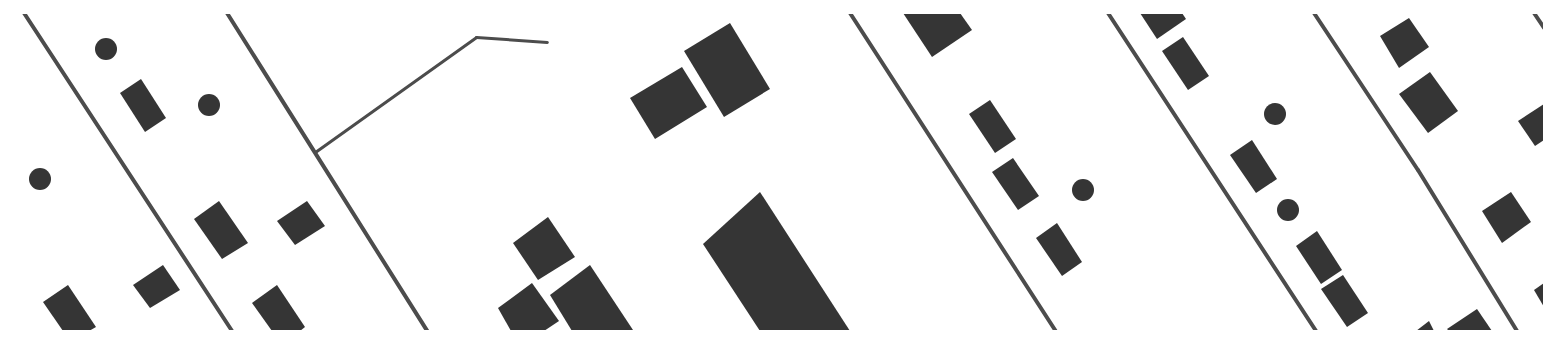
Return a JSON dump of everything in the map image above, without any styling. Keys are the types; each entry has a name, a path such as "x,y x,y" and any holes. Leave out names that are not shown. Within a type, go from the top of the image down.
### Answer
{"street":[{"path":"24,13 232,331"},
{"path":"227,13 427,331"},
{"path":"850,13 1056,331"},
{"path":"1108,13 1316,331"},
{"path":"1314,13 1418,170 1518,331"},
{"path":"1534,13 1544,28"}],"lane":[{"path":"315,152 476,37 547,42"}],"building":[{"path":"903,13 960,13 972,30 932,57"},
{"path":"1140,13 1182,13 1186,19 1157,39"},
{"path":"1409,18 1429,47 1399,68 1380,36"},
{"path":"730,23 770,89 724,117 684,51"},
{"path":"1183,37 1209,76 1188,90 1162,51"},
{"path":"102,38 110,38 117,45 117,53 110,60 102,60 95,53 95,45"},
{"path":"682,67 707,107 655,139 630,98"},
{"path":"1430,72 1458,111 1428,133 1399,94"},
{"path":"141,79 166,118 145,132 120,93"},
{"path":"205,94 213,94 220,101 220,109 213,116 205,116 198,109 198,101"},
{"path":"990,100 1016,139 995,153 969,114"},
{"path":"1271,103 1279,103 1286,110 1286,118 1279,125 1271,125 1264,118 1264,110"},
{"path":"1544,104 1544,140 1535,146 1518,121"},
{"path":"1252,140 1277,179 1256,193 1230,155"},
{"path":"1013,158 1039,196 1018,210 992,172"},
{"path":"36,168 44,168 51,175 51,183 44,190 36,190 29,183 29,175"},
{"path":"1079,179 1087,179 1094,186 1094,194 1087,201 1079,201 1072,194 1072,186"},
{"path":"760,192 850,331 760,331 703,244"},
{"path":"1511,192 1531,222 1502,243 1482,211"},
{"path":"1284,199 1292,199 1299,206 1299,214 1292,221 1284,221 1277,214 1277,206"},
{"path":"219,201 248,243 222,259 194,219"},
{"path":"307,201 325,226 295,245 277,221"},
{"path":"548,217 575,257 538,280 513,243"},
{"path":"1057,223 1082,262 1062,276 1036,238"},
{"path":"1317,231 1342,270 1321,284 1296,246"},
{"path":"163,265 180,290 150,308 133,285"},
{"path":"590,265 633,330 572,331 550,295"},
{"path":"1343,275 1368,313 1347,327 1321,289"},
{"path":"532,283 559,321 544,331 511,331 498,308"},
{"path":"1544,283 1544,307 1534,290"},
{"path":"68,285 96,327 89,331 63,331 43,302"},
{"path":"277,285 305,327 300,331 272,331 252,303"},
{"path":"1477,309 1492,331 1449,331 1447,329"},
{"path":"1429,321 1434,331 1416,331"}]}
